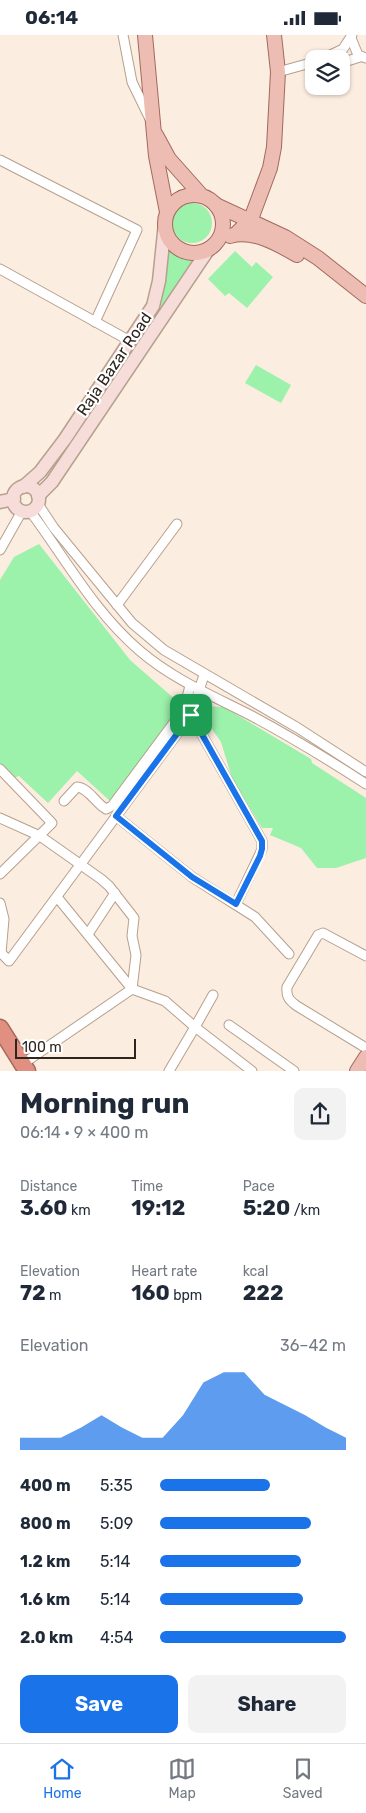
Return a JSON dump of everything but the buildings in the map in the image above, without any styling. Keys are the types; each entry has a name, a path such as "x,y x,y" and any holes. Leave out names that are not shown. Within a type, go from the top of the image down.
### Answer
{"highway":[{"path":"0,1028 26,1067"}],"main road":[{"path":"145,35 153,127 166,218 166,232 175,246 191,253 208,250 218,240 236,234 259,237 277,244 316,266 331,271"},
{"path":"236,234 251,219 273,156 278,72 274,35"},
{"path":"153,127 169,159 201,195 216,205 251,219 285,237 318,258 331,271 366,296"},
{"path":"166,218 173,203 183,196 201,195"},
{"path":"216,205 223,222 218,240"},
{"path":"357,1071 366,1057"}],"street":[{"path":"123,35 132,82 153,127"},
{"path":"351,37 356,53 363,57"},
{"path":"341,50 351,37"},
{"path":"350,61 363,57"},
{"path":"278,72 305,65"},
{"path":"0,160 137,230 95,322"},
{"name":"Raja Bazar Road","path":"14,499 16,491 40,472 65,439 146,319 157,295 166,218"},
{"path":"0,550 32,505 52,482 208,250"},
{"path":"0,269 130,341"},
{"path":"23,487 31,487 32,505 108,620 140,650 194,688 251,716 328,759 366,784"},
{"path":"0,503 14,499 16,506 32,505 54,528 132,623 164,651 298,728 366,772"},
{"path":"117,605 177,524"},
{"path":"64,801 77,787 83,787 102,807 106,809 112,806 184,709 194,688 204,675"},
{"path":"0,903 4,919 1,954 9,961 191,715 194,688"},
{"path":"191,715 262,841 260,856 236,904"},
{"path":"0,769 52,823 0,874"},
{"path":"116,816 192,877 254,917 290,955"},
{"path":"0,818 40,836 81,865 109,886 134,917 132,935 136,955 132,989 26,1067"},
{"path":"88,934 115,893"},
{"path":"57,897 132,989 165,1001 194,1027 252,1071"},
{"path":"366,956 330,935 323,933 318,935 288,987 286,994 288,1000 366,1048"},
{"path":"168,1071 213,995"},
{"path":"230,1025 294,1071"}],"green space":[{"path":"196,203 203,206 209,212 212,223 211,231 203,240 196,243 188,243 181,240 173,231 172,219 175,212 184,204"},
{"path":"167,247 175,253 195,257 160,309 167,274"},
{"path":"235,251 252,267 256,262 273,277 247,308 229,293 225,296 208,279"},
{"path":"256,365 291,385 281,403 245,383"},
{"path":"39,544 130,660 177,701 179,711 110,801 77,771 48,803 19,776 13,778 0,764 0,580 14,557"},
{"path":"201,706 224,707 311,759 312,763 366,798 366,858 336,868 317,868 301,848 270,835 273,828 262,828 232,778 221,742 198,709"}],"route":[{"path":"191,715 257,831 263,845 260,856 236,904 192,877 116,816 191,715"}]}
